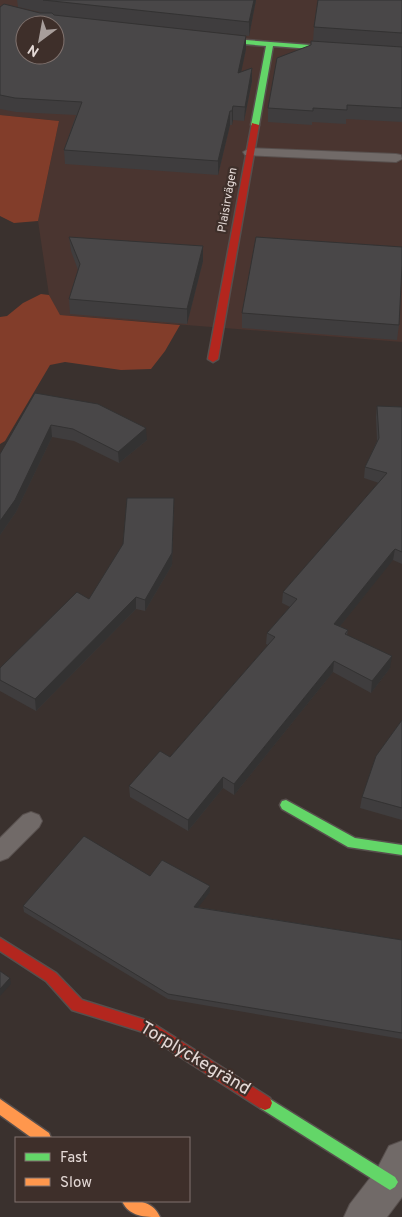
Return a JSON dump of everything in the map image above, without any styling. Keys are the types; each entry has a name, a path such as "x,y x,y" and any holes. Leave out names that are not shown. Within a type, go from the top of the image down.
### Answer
{"street":[{"path":"201,38 270,45 402,54"},
{"name":"Plaisirvägen","path":"213,359 270,45"},
{"path":"286,805 354,843 402,850"},
{"name":"Torplyckegränd","path":"0,944 51,977 77,1004 144,1026 396,1170 363,1217"},
{"path":"0,1106 43,1137"},
{"path":"131,1202 152,1217"}],"lane":[{"path":"250,152 396,158"},
{"path":"0,852 31,821"}],"shaded area":[{"path":"0,0 402,0 402,342 59,315 49,295 38,221 59,121 0,115"},
{"path":"0,115 59,121 38,221 14,223 0,216"},
{"path":"41,294 49,295 60,315 180,325 165,351 151,369 121,370 65,362 50,365 5,441 0,444 0,317 7,316 23,303"}],"building":[{"path":"43,0 254,0 249,22"},
{"path":"318,0 402,0 402,33 314,27"},
{"path":"4,4 40,13 52,13 54,15 15,15 15,65 65,65 65,16 246,36 238,73 252,68 245,107 233,106 232,111 230,111 218,161 64,150 82,102 15,98 0,95 0,7"},
{"path":"311,41 402,47 402,108 347,105 347,110 313,108 313,111 268,108 277,58 311,45"},
{"path":"69,237 203,246 187,309 69,299 80,264"},
{"path":"256,237 402,247 399,325 242,313"},
{"path":"35,393 98,404 146,428 118,452 73,429 51,425 15,500 0,521 0,454"},
{"path":"377,406 402,407 402,552 395,549 393,551 334,624 348,630 345,634 392,656 372,681 334,661 234,784 223,777 188,820 129,786 160,751 170,757 275,637 267,633 297,599 283,592 387,473 365,467 379,438"},
{"path":"127,498 174,498 172,553 145,600 136,597 35,699 0,680 0,668 77,592 89,599 123,544"},
{"path":"402,720 402,808 362,797 376,756"},
{"path":"84,836 150,876 162,860 210,886 194,907 402,940 402,1033 168,994 23,906"},
{"path":"0,971 10,978 0,989"}],"traffic: fast":[{"path":"209,39 402,54"},
{"path":"255,125 270,45"},
{"path":"286,805 353,843 402,850"},
{"path":"265,1103 390,1182"}],"traffic: slow":[{"path":"0,1106 43,1137"},
{"path":"131,1202 152,1217"}],"traffic: jam":[{"path":"213,359 255,125"},
{"path":"0,944 51,977 77,1005 144,1026 265,1103"}]}
